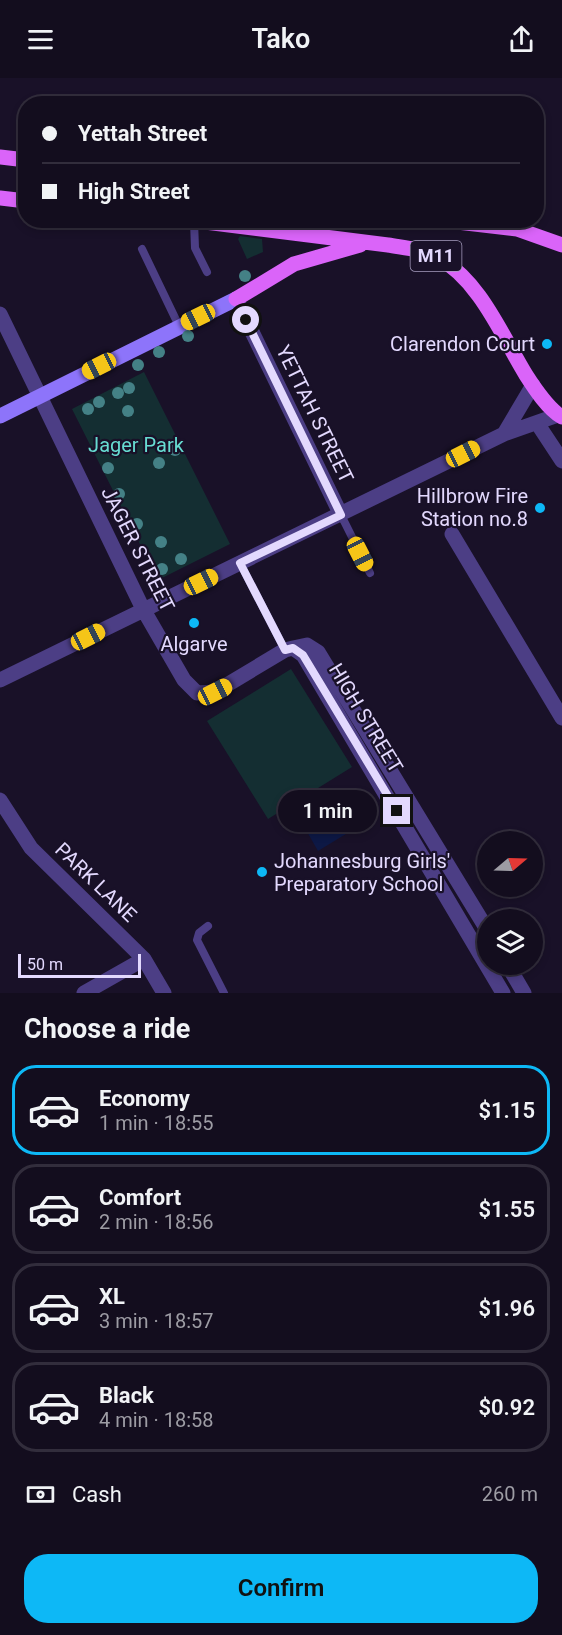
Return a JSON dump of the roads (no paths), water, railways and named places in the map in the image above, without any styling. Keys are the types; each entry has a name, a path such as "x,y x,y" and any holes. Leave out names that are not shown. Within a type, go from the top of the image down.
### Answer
{"main road":[{"path":"0,157 18,159"},
{"path":"0,198 18,200"},
{"name":"M11","path":"250,228 418,250 451,266 473,290 533,386 560,416"},
{"path":"508,228 562,245"},
{"path":"236,298 294,264 369,243"}],"street":[{"path":"0,416 236,298"},
{"name":"YETTAH STREET","path":"236,298 341,515"},
{"name":"JAGER STREET","path":"0,314 143,609 184,680 197,693 204,694 226,686 289,649"},
{"path":"504,434 533,386"},
{"path":"0,680 504,434 560,416"},
{"path":"537,423 562,461"},
{"path":"452,534 562,718"},
{"path":"289,649 307,645 318,652 477,913"},
{"name":"HIGH STREET","path":"289,649 303,655 309,664 504,993"},
{"name":"PARK LANE","path":"0,800 31,848 144,959 164,993"},
{"path":"84,993 144,959"},
{"path":"513,975 524,993"}],"lane":[{"path":"194,228 195,248 207,272"},
{"path":"142,249 179,326"},
{"path":"341,515 370,573"},
{"path":"240,563 289,649"},
{"path":"208,926 199,933 197,940 224,993"}],"water":[{"path":"356,791 372,818 318,851 302,823"}],"place":[{"name":"Clarendon Court","path":"547,344"},
{"name":"Hillbrow Fire Station no.8","path":"540,508"},
{"name":"Algarve","path":"194,623"},
{"name":"Johannesburg Girls' Preparatory School","path":"262,872"}],"park label":[{"name":"Jager Park","path":"136,445"}]}
